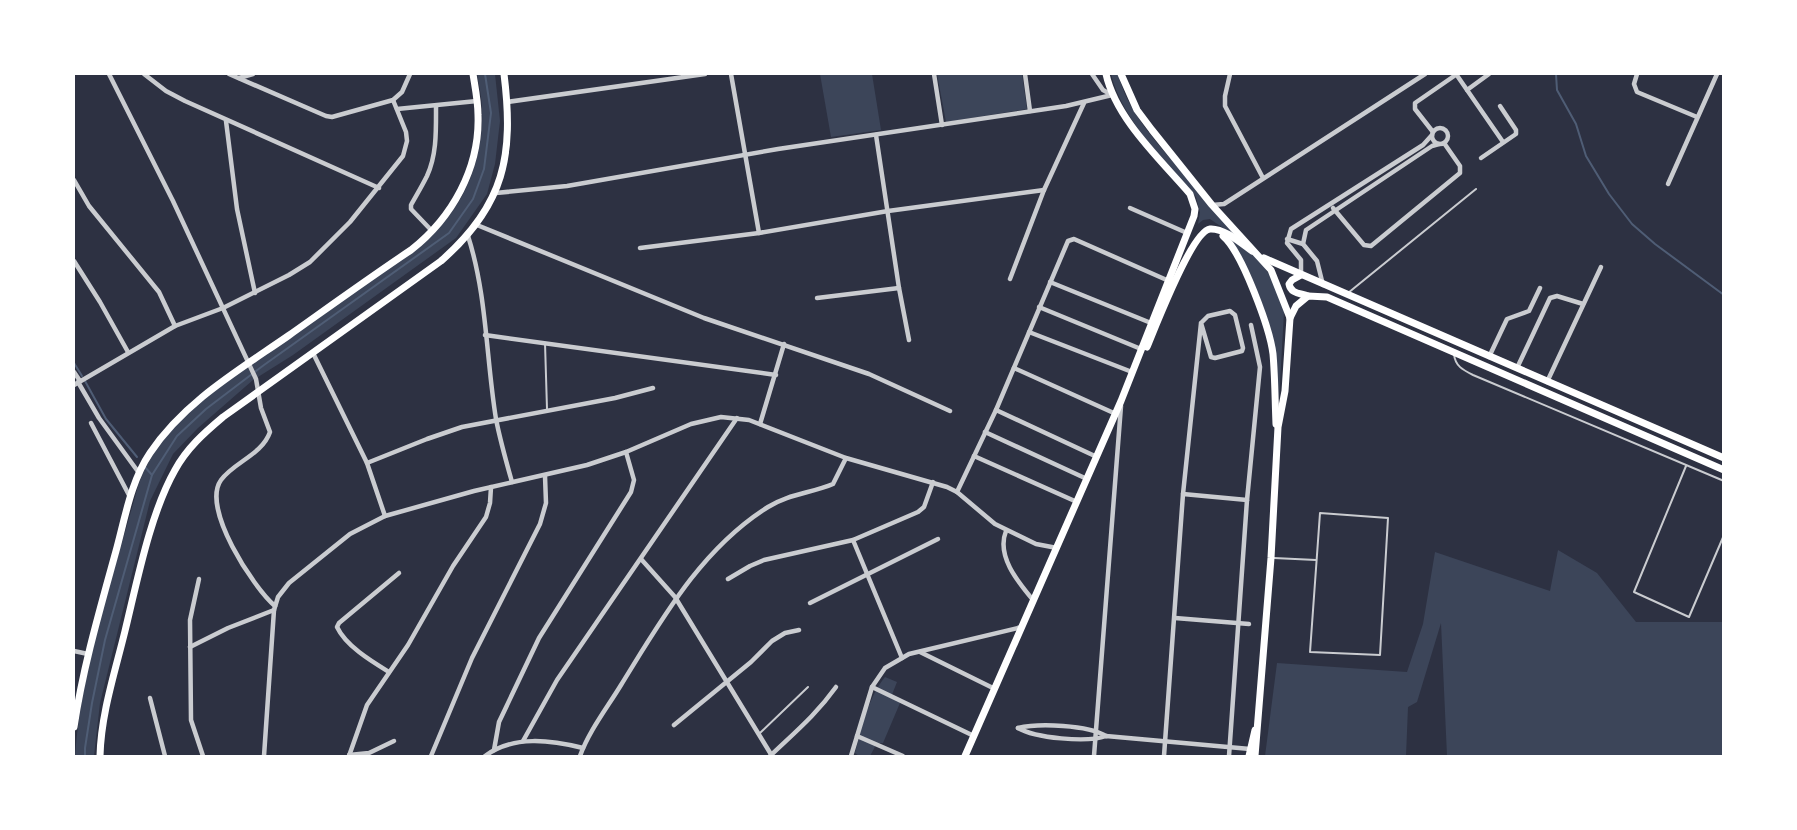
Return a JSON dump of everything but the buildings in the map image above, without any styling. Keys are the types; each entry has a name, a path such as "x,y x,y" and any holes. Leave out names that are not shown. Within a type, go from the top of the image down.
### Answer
{"main road":[{"path":"74,727 88,654 131,498 149,455 172,425 198,400 411,250 432,232 452,207 470,170 478,129 473,74"},
{"path":"100,756 104,715 138,577 164,492 174,472 193,444 223,417 441,261 468,236 496,193 508,141 504,74"},
{"path":"965,756 1116,414 1195,209 1190,194 1126,120 1112,95 1106,74"},
{"path":"1121,74 1137,110 1152,130 1212,205 1275,275 1290,318 1285,391 1277,447 1271,558 1255,756"},
{"path":"1132,372 1145,351 1195,241 1206,230 1217,230 1261,257 1323,285 1724,458"},
{"path":"1217,230 1228,240 1241,261 1266,325 1273,352 1277,447"},
{"path":"1301,275 1289,284 1295,292 1336,300 1724,470"},
{"path":"1290,318 1298,304 1308,296"},
{"path":"1250,753 1252,737 1258,722"}],"street":[{"path":"110,74 256,379 261,408 269,427 268,437 261,446 222,479 218,489 219,510 224,532 236,555 275,608"},
{"path":"144,74 166,91 226,121 379,188"},
{"path":"229,74 326,116 342,115 393,100 402,92 410,74"},
{"path":"238,78 253,74"},
{"path":"652,74 653,82"},
{"path":"507,102 705,74"},
{"path":"731,74 759,233"},
{"path":"934,74 942,125"},
{"path":"1025,74 1030,111"},
{"path":"1092,74 1103,90 1112,95"},
{"path":"1230,74 1225,106 1263,178"},
{"path":"1212,205 1224,204 1425,74"},
{"path":"1329,204 1364,245 1371,246 1460,173 1460,166 1442,143 1433,140 1433,134 1415,110 1416,103 1457,74 1503,142"},
{"path":"1467,90 1489,74"},
{"path":"1637,74 1634,84 1637,92 1697,117"},
{"path":"1668,184 1718,74 1724,75"},
{"path":"496,193 567,186 746,155 1084,103 1112,95"},
{"path":"77,383 176,326 223,309 310,262 350,222 399,164 406,150 406,132 393,100"},
{"path":"397,109 477,101"},
{"path":"1010,279 1044,190 1084,103"},
{"path":"432,232 411,209 411,206 428,174 433,156 436,131 435,106"},
{"path":"1481,158 1516,132 1500,106"},
{"path":"226,121 237,209 255,293"},
{"path":"1301,275 1301,260 1289,246 1287,239 1291,229 1423,145 1439,129 1444,130 1448,136 1442,143 1432,146 1306,230 1303,244"},
{"path":"876,135 909,340"},
{"path":"74,180 89,206 159,292 176,326"},
{"path":"640,248 759,233 888,211 1044,190"},
{"path":"1130,208 1187,233"},
{"path":"477,225 704,318 869,374 950,411"},
{"path":"468,236 475,259 481,294 497,420 512,482"},
{"path":"957,492 996,410 1068,241 1074,239 1169,281"},
{"path":"1287,239 1303,244 1317,261 1323,285"},
{"path":"74,261 128,352"},
{"path":"1547,382 1601,267"},
{"path":"1050,282 1151,323"},
{"path":"817,298 899,288"},
{"path":"1489,357 1509,316 1529,311 1540,288"},
{"path":"1517,368 1550,298 1557,296 1583,304"},
{"path":"1039,307 1141,349"},
{"path":"1164,756 1183,494 1201,323 1208,316 1230,311 1235,315 1244,348 1242,351 1211,357 1201,323"},
{"path":"1229,756 1247,500 1260,367 1251,325"},
{"path":"1029,332 1132,372"},
{"path":"485,335 776,375"},
{"path":"760,424 784,344"},
{"path":"313,353 367,463 385,516"},
{"path":"1014,368 1116,414"},
{"path":"74,372 77,383 99,418 140,473"},
{"path":"367,463 462,427 547,412 653,388"},
{"path":"1094,756 1121,401"},
{"path":"996,410 1096,457"},
{"path":"523,741 557,680 737,418"},
{"path":"264,756 275,608 278,597 289,584 350,534 385,516 491,487 546,476 626,452 706,419 737,418 760,424 846,458 933,482 957,492 985,517 1006,531 1036,544 1057,548"},
{"path":"91,423 131,498"},
{"path":"985,432 1087,479"},
{"path":"494,750 499,722 539,638 631,492 634,480 626,452"},
{"path":"974,456 1077,502"},
{"path":"580,756 675,597 722,543 758,514 788,497 833,484 846,458"},
{"path":"431,756 472,658 540,524 546,503 546,476"},
{"path":"728,579 764,560 853,540 921,510 933,482"},
{"path":"394,741 369,753 349,756 367,705 408,645 453,567 486,517 489,510 491,487"},
{"path":"1183,494 1247,500"},
{"path":"1006,531 1004,541 1007,561 1018,582 1034,600"},
{"path":"810,603 938,539"},
{"path":"853,540 902,658"},
{"path":"641,559 675,597 771,756 791,735 807,723 836,687"},
{"path":"389,672 350,643 337,627 399,573"},
{"path":"199,579 190,621 191,720 203,756"},
{"path":"190,647 275,608"},
{"path":"1175,618 1249,624"},
{"path":"851,756 872,687 885,668 902,658 920,652 1022,627"},
{"path":"674,725 727,683 772,641 785,633 799,630"},
{"path":"74,651 88,654"},
{"path":"920,652 995,689"},
{"path":"872,687 974,736"},
{"path":"150,698 165,756"},
{"path":"1106,736 1097,730 1044,726 1018,728 1027,734 1096,740 1106,736 1165,741 1230,747 1250,753"},
{"path":"857,736 903,756"},
{"path":"485,756 494,750 523,741 561,743 583,748"}],"lane":[{"path":"1346,295 1476,189"},
{"path":"545,343 547,412"},
{"path":"1454,351 1454,362 1464,370 1724,481"},
{"path":"1686,466 1634,592 1689,617 1724,535"},
{"path":"1320,513 1389,518 1380,655 1310,652 1317,560 1320,513"},
{"path":"1271,558 1317,560"},
{"path":"758,735 808,687"}],"shaded area":[{"path":"477,74 495,74 500,121 495,164 487,194 456,238 293,355 253,380 198,428 173,454 150,501 100,703 94,756 75,756 84,688 100,620 138,486 150,459 174,427 205,396 417,247 451,213 473,172 480,141 482,106"},
{"path":"820,74 872,74 881,130 831,137"},
{"path":"937,74 1022,74 1027,109 946,122"},
{"path":"1111,74 1118,74 1127,99 1149,132 1241,240 1210,219 1198,224 1200,212 1196,197 1146,140 1125,108"},
{"path":"1229,238 1256,257 1264,267 1271,277 1284,312 1279,401 1278,373 1267,316 1251,276"},
{"path":"1558,550 1597,573 1636,622 1723,622 1723,756 1447,756 1441,623 1417,702 1408,707 1406,756 1265,756 1277,663 1407,672 1423,624 1435,552 1550,591"},
{"path":"885,677 897,682 891,697 900,703 883,743 877,743 870,756 859,756 855,753 866,713"}],"waterway":[{"path":"85,756 92,703 105,640 152,475 177,436 206,409 449,233 473,199 484,169 491,113 485,74"},
{"path":"1556,74 1557,90 1576,124 1586,156 1609,194 1632,224 1724,295"},
{"path":"74,363 82,376"},
{"path":"85,381 106,419 137,457"},
{"path":"144,466 152,475"}]}
